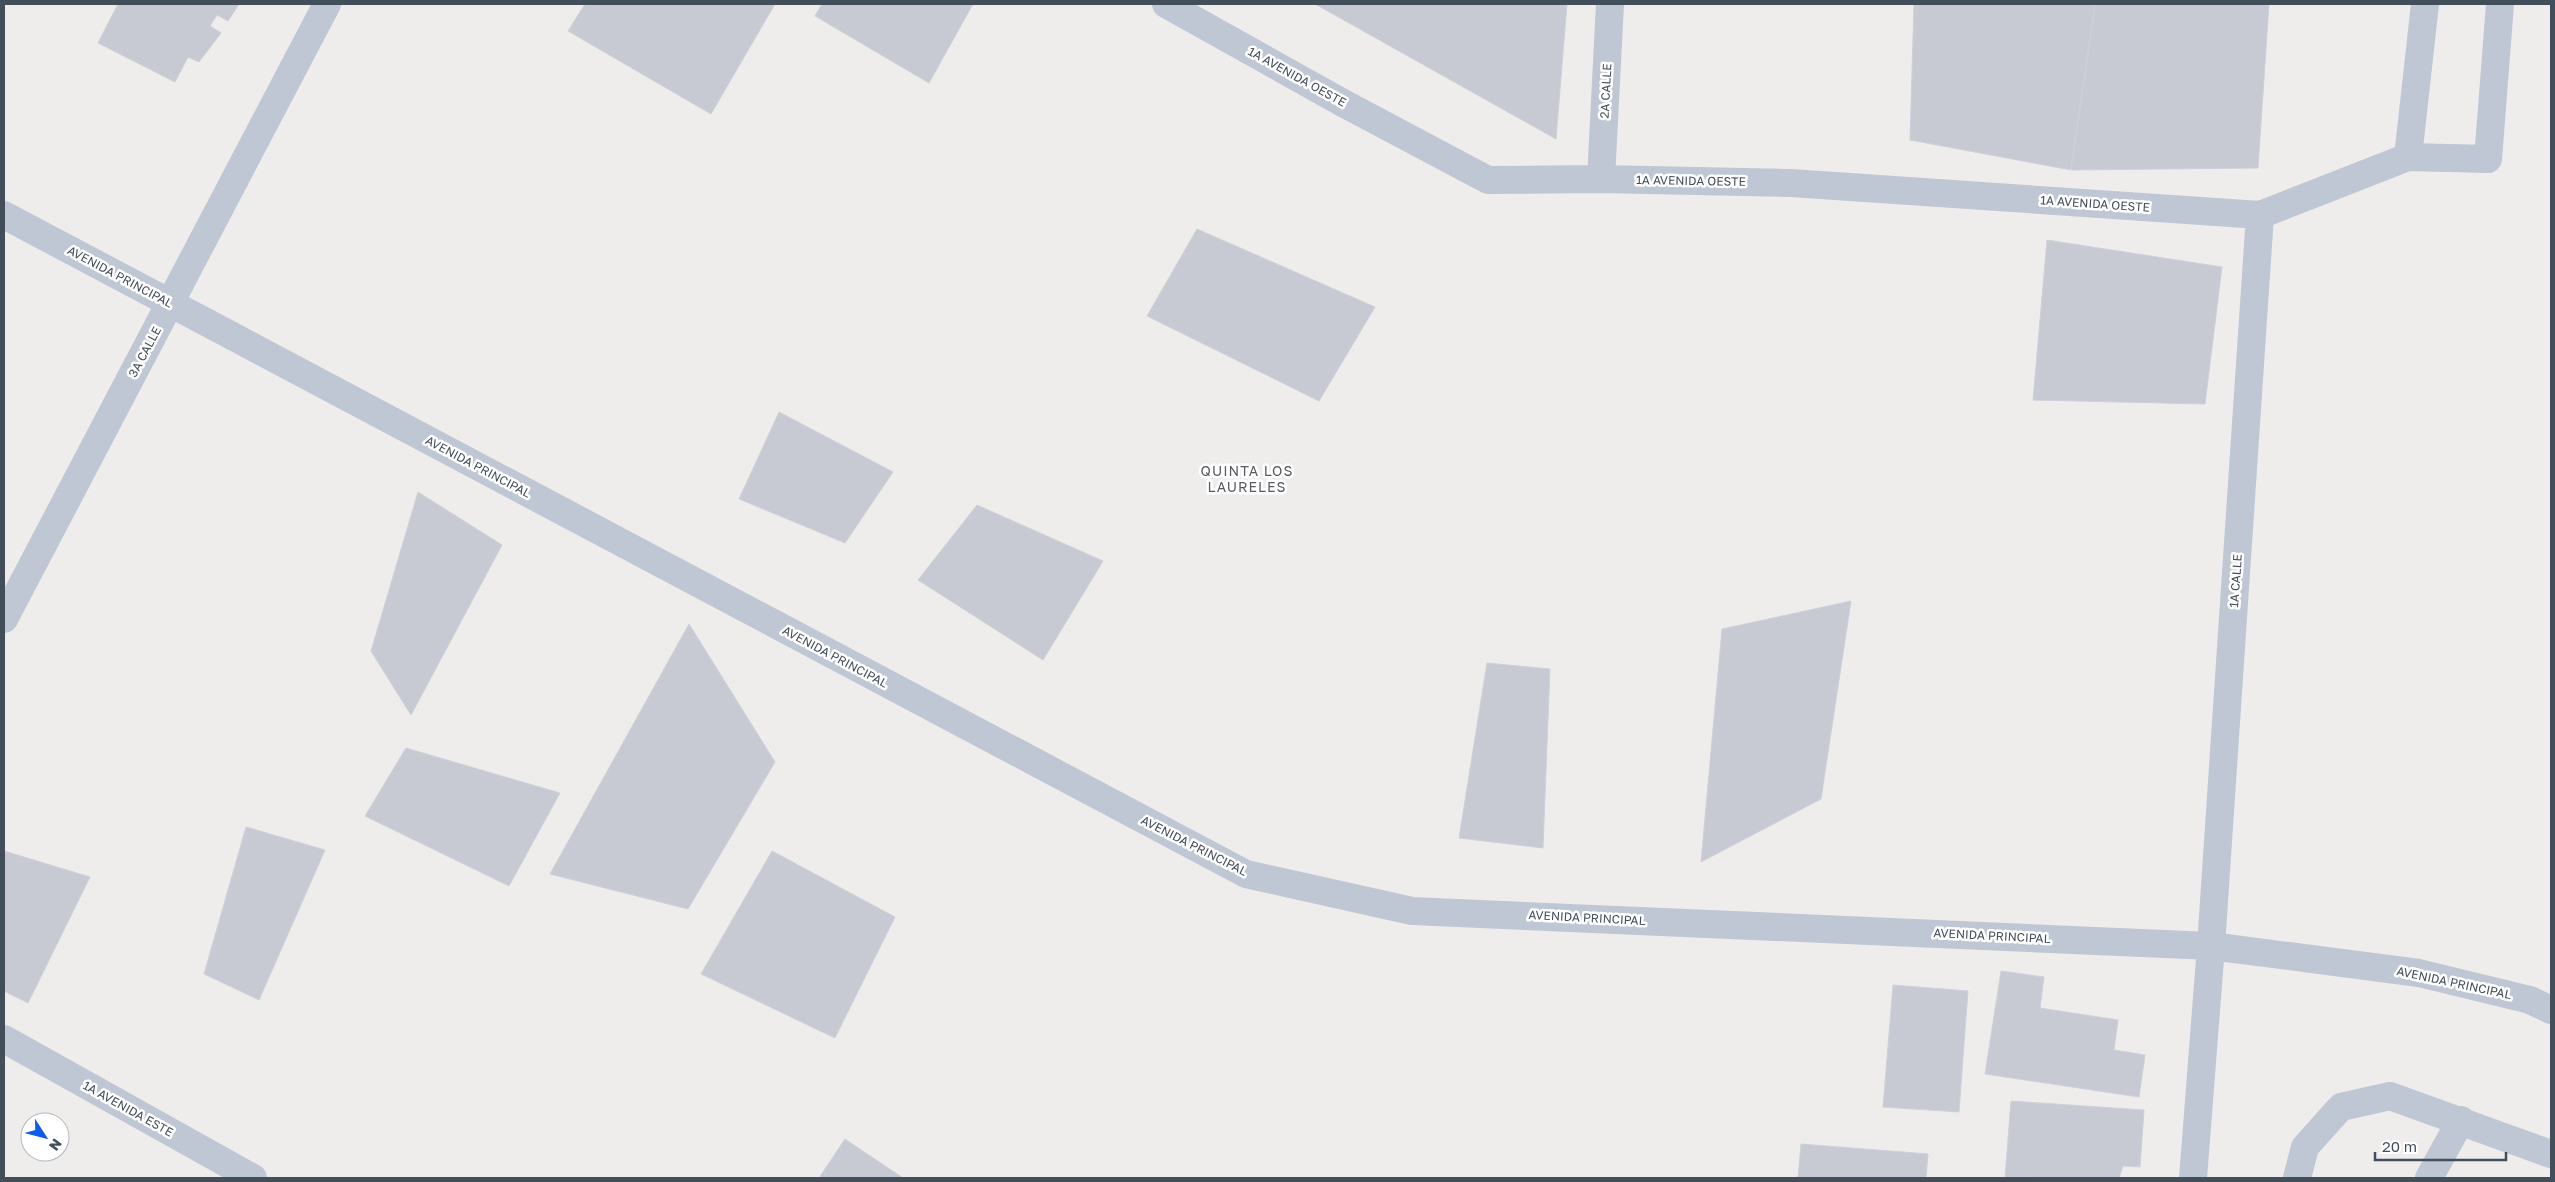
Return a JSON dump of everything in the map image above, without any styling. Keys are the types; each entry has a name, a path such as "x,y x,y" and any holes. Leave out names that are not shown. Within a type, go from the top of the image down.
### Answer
{"street":[{"name":"3A CALLE","path":"4,619 327,4"},
{"name":"1A AVENIDA OESTE","path":"1166,4 1343,103 1488,180 1601,179 1791,183 2260,215"},
{"name":"2A CALLE","path":"1601,179 1610,4"},
{"path":"2408,157 2425,4"},
{"path":"2260,215 2408,157 2488,159 2500,4"},
{"name":"AVENIDA PRINCIPAL","path":"4,215 1246,874 1412,911 2211,946 2419,974 2530,1000 2551,1010"},
{"name":"1A CALLE","path":"2193,1178 2211,946 2260,215"},
{"name":"1A AVENIDA ESTE","path":"4,1040 253,1178"},
{"path":"2297,1178 2305,1147 2341,1107 2390,1096 2551,1154"},
{"path":"2429,1178 2461,1120"}],"building":[{"path":"118,4 239,4 228,21 217,15 210,26 221,33 199,62 188,57 175,82 98,43"},
{"path":"585,4 775,4 711,114 568,31"},
{"path":"822,4 973,4 929,83 815,16"},
{"path":"1315,4 1567,4 1556,139"},
{"path":"1914,4 2095,4 2071,170 1910,140"},
{"path":"2095,4 2269,4 2258,168 2071,170"},
{"path":"1197,229 1375,307 1319,401 1147,316"},
{"path":"2047,240 2222,267 2205,404 2033,400"},
{"path":"779,412 893,472 845,543 739,499"},
{"path":"418,492 502,545 411,715 371,651"},
{"path":"977,505 1103,561 1043,660 918,580"},
{"path":"1851,601 1821,799 1701,862 1722,629"},
{"path":"689,624 775,762 688,909 550,874"},
{"path":"1487,663 1550,669 1543,848 1459,838"},
{"path":"406,748 560,793 509,886 365,816"},
{"path":"246,827 325,850 259,1000 204,974"},
{"path":"4,851 90,877 28,1003 4,991"},
{"path":"772,851 895,917 835,1038 701,974"},
{"path":"2001,971 2044,977 2040,1008 2118,1020 2114,1050 2145,1055 2139,1097 1985,1074"},
{"path":"1893,985 1968,991 1959,1112 1883,1107"},
{"path":"2011,1101 2144,1110 2140,1167 2123,1166 2119,1178 2005,1177"},
{"path":"845,1139 903,1178 819,1178"},
{"path":"1801,1144 1928,1154 1926,1178 1798,1178"}],"district":[{"name":"QUINTA LOS LAURELES","path":"1247,480"}]}
